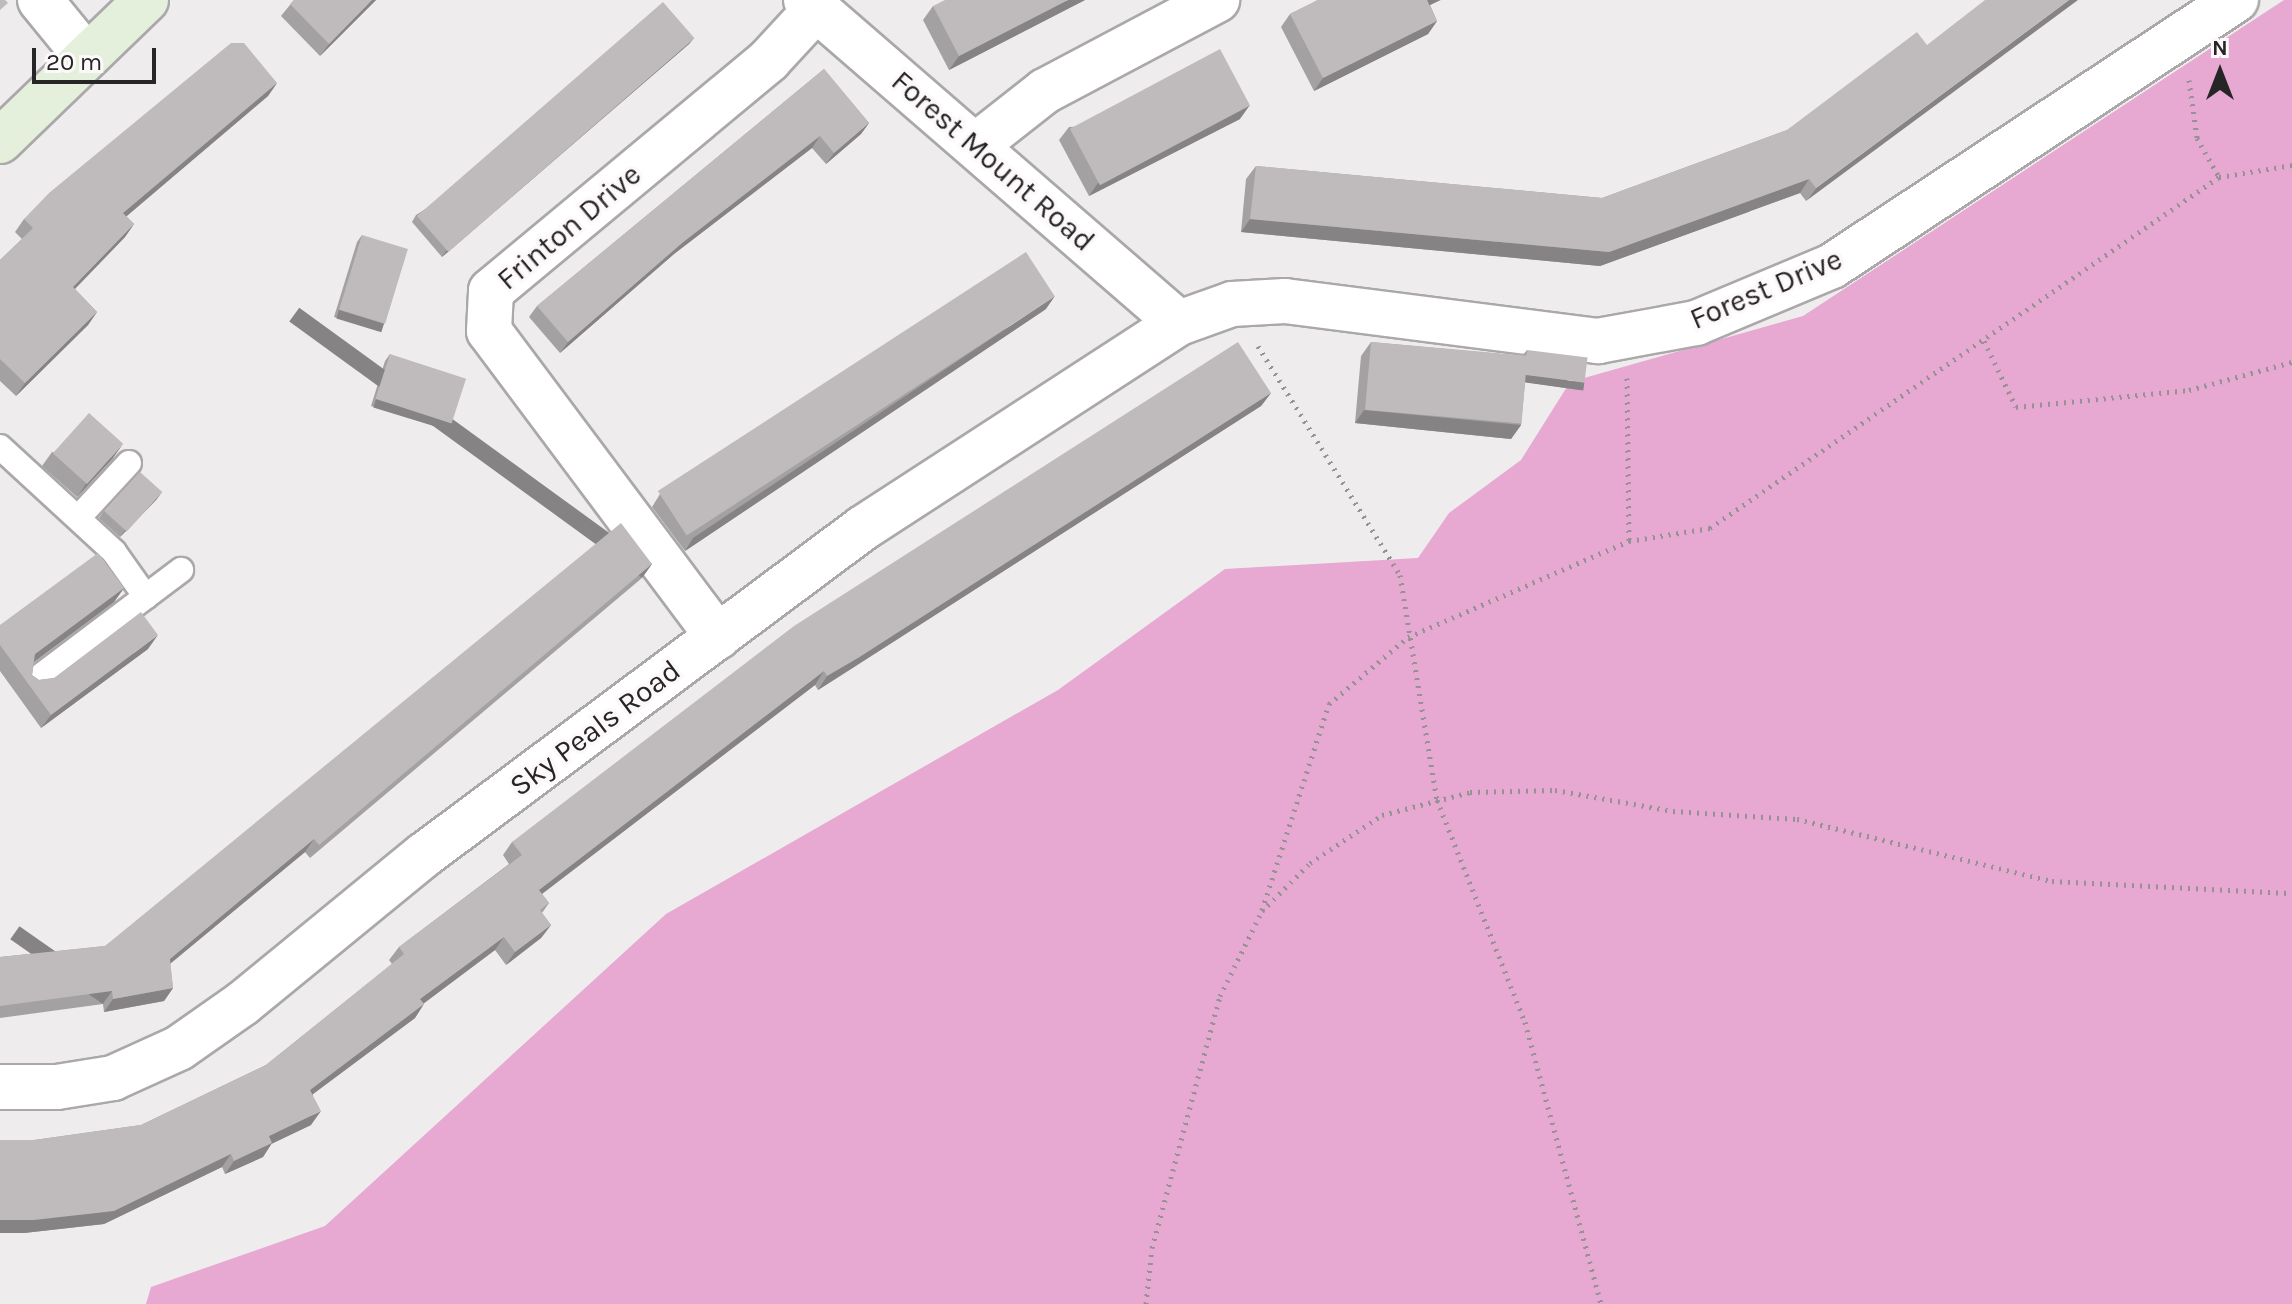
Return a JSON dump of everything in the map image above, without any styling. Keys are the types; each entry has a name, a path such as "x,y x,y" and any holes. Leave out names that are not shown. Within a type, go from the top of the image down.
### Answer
{"street":[{"path":"40,0 85,55"},
{"path":"0,141 85,55 146,0"},
{"path":"975,146 1045,91 1217,0"},
{"name":"Forest Drive","path":"1179,323 1232,304 1285,301 1598,341 1696,323 1832,266 2236,0"},
{"name":"Forest Mount Road","path":"811,4 1179,323"},
{"name":"Frinton Drive","path":"718,637 489,331 491,291 769,60 811,4"},
{"name":"Sky Peals Road","path":"0,1087 57,1087 113,1078 179,1048 243,1003 424,855 863,528 1179,323"}],"lane":[{"path":"0,447 114,552 146,597"},
{"path":"78,518 129,463"},
{"path":"35,680 181,570"}],"path":[{"path":"2183,35 2197,138 2219,177"},
{"path":"1146,1304 1152,1248 1220,996 1262,911 1329,704 1408,637 1629,541 1710,528 2219,177 2292,165"},
{"path":"1232,304 1400,575 1437,800 1525,1022 1601,1304"},
{"path":"1627,336 1629,541"},
{"path":"1984,341 2016,407 2189,390 2292,362"},
{"path":"1262,911 1310,863 1382,815 1470,792 1555,790 1673,811 1797,819 2052,881 2292,893"}],"shaded area":[{"path":"2284,0 2292,0 2292,1304 146,1304 151,1287 325,1226 666,914 1058,690 1225,569 1418,558 1449,513 1521,460 1570,382 1803,316"}],"building":[{"path":"0,0 8,3 0,10"},
{"path":"294,0 372,0 329,44 290,4"},
{"path":"945,0 1068,0 959,56 933,6"},
{"path":"1318,0 1427,0 1437,21 1323,78 1290,14"},
{"path":"1985,0 2069,0 1816,188 1809,179 1609,252 1250,219 1256,166 1602,198 1787,130 1917,32 1927,45"},
{"path":"663,2 694,38 448,252 417,216"},
{"path":"231,43 244,43 277,83 123,213 134,224 73,287 97,312 25,383 0,359 0,260 33,228 24,219 49,193"},
{"path":"1220,49 1250,106 1100,185 1070,129"},
{"path":"824,69 869,123 834,153 820,136 682,243 568,342 537,306"},
{"path":"362,235 408,249 385,324 339,310"},
{"path":"1026,252 1055,296 687,536 658,491"},
{"path":"1238,342 1271,393 858,658 827,676 824,671 539,890 549,903 540,910 551,925 515,952 504,937 420,999 424,1004 310,1090 321,1111 269,1136 272,1143 234,1161 231,1154 114,1211 34,1220 0,1220 0,1140 34,1140 141,1125 266,1065 404,954 399,947 522,855 512,842 794,626"},
{"path":"1371,342 1527,356 1521,423 1365,410"},
{"path":"1527,350 1588,357 1584,382 1524,375"},
{"path":"390,354 466,379 452,423 375,399"},
{"path":"89,413 123,444 87,484 53,453"},
{"path":"140,472 162,492 127,531 105,511"},
{"path":"621,523 652,564 319,845 314,839 170,959 173,988 113,999 112,991 0,1006 0,957 105,946"},
{"path":"98,553 124,588 35,654 32,675 39,680 54,678 141,612 158,635 51,715 0,645 0,625"}]}
